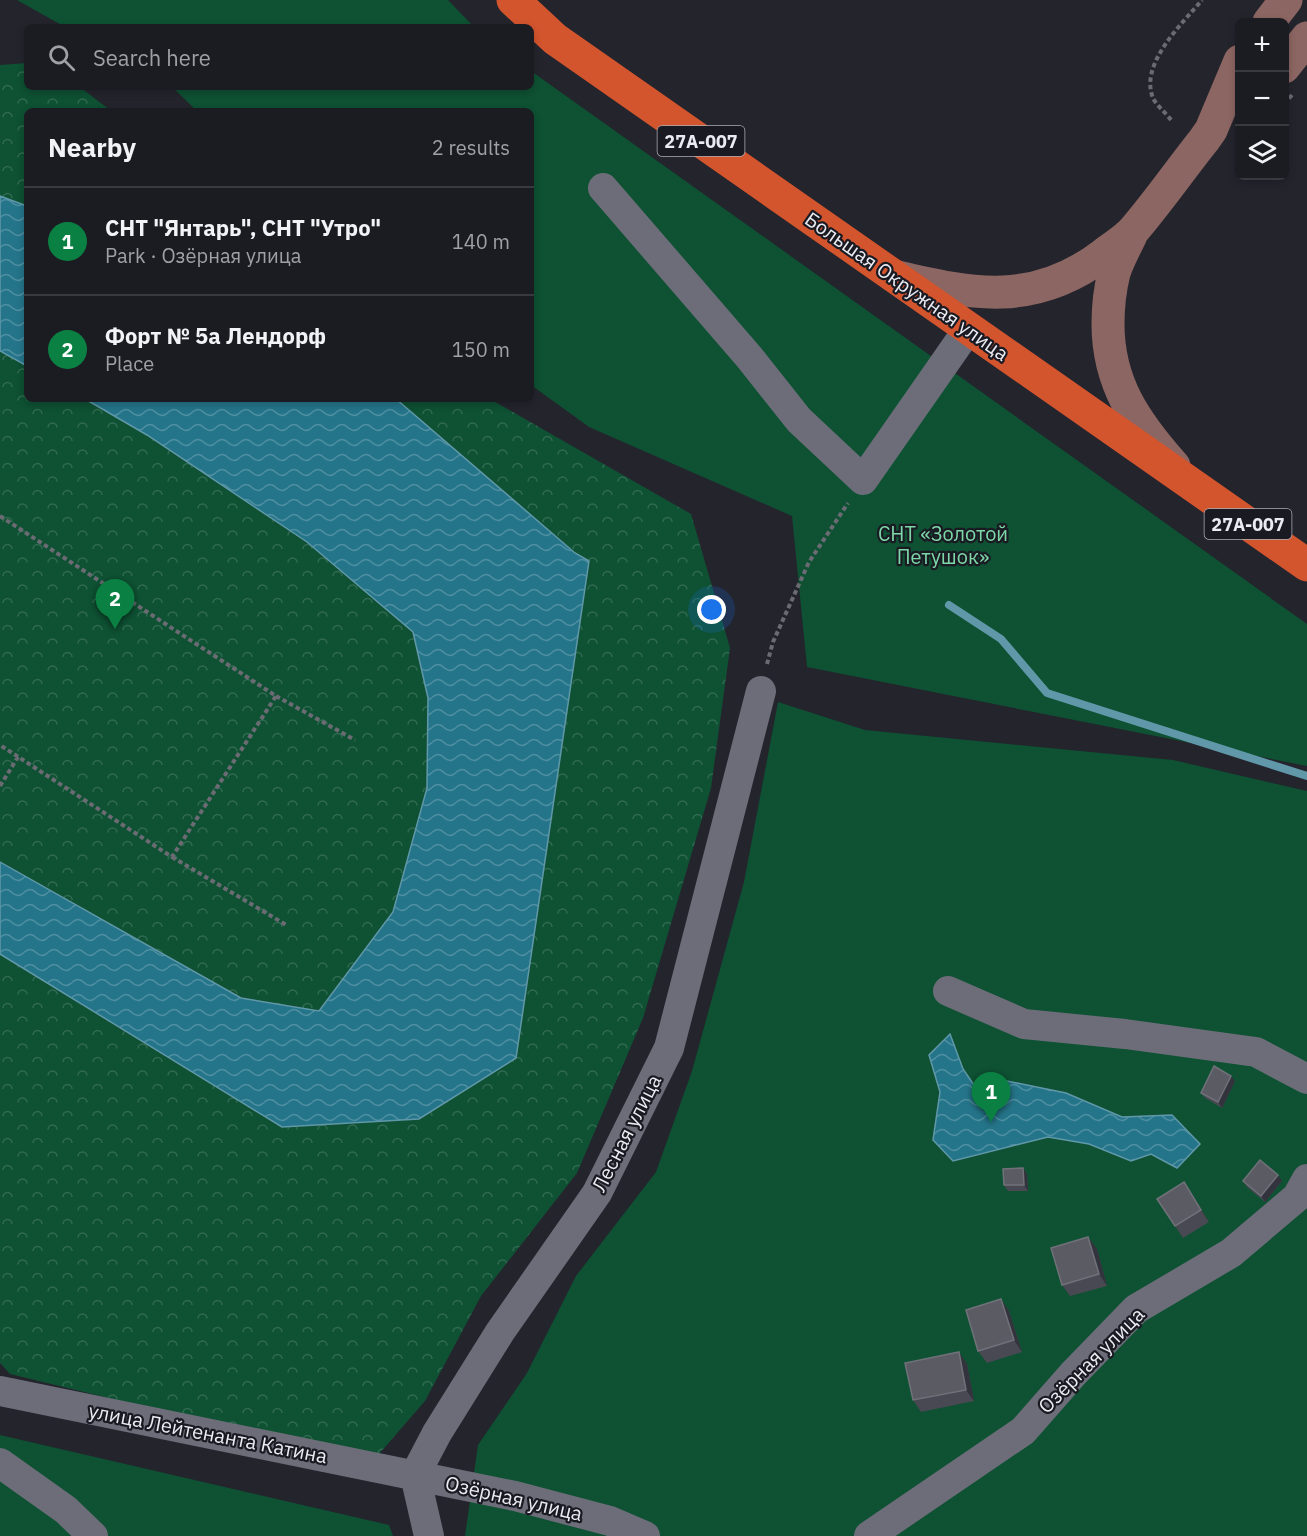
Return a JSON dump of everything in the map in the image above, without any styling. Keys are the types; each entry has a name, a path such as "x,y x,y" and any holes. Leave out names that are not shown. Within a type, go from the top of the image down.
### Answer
{"highway":[{"name":"Большая Окружная улица","path":"513,0 555,39 1307,565"}],"street":[{"path":"1272,18 1286,0"},
{"path":"1289,61 1307,38"},
{"path":"1190,483 1149,437 1126,401 1116,380 1111,359 1108,310 1114,274 1132,232 1210,130 1235,71"},
{"path":"1210,130 1235,113"},
{"path":"603,189 749,357 798,420 863,480 969,328"},
{"path":"894,276 928,284 980,291 1014,293 1033,290 1071,275 1096,260 1132,232"},
{"name":"Лесная улица","path":"415,1475 437,1433 500,1332 597,1193 669,1048 761,691"},
{"path":"948,992 1024,1024 1125,1034 1256,1052 1307,1079"},
{"name":"Озёрная улица","path":"869,1536 1023,1431 1073,1374 1136,1310 1231,1253 1297,1197 1307,1179"},
{"name":"улица Лейтенанта Катина","path":"0,1391 415,1475"},
{"path":"0,1463 66,1510 93,1536"},
{"path":"415,1475 429,1536"},
{"name":"Озёрная улица","path":"415,1475 536,1501 610,1521 645,1536"}],"path":[{"path":"1171,120 1153,98 1149,77 1161,50 1202,0"},
{"path":"761,691 773,642 809,562 863,480"},
{"path":"0,516 276,696 355,740"},
{"path":"172,857 276,696"},
{"path":"0,745 172,857 288,926"},
{"path":"0,786 18,757"}],"green space":[{"path":"17,0 448,0 471,24 60,24"},
{"path":"24,63 24,90 84,90 107,108 24,108 24,205 0,196 0,65"},
{"name":"СНТ «Золотой Петушок»","path":"534,73 1307,624 1307,766 807,667 792,516 589,427 534,387 534,108 194,108 175,90 534,90"},
{"path":"0,351 24,364 24,402 90,402 147,435 307,542 413,632 428,698 427,788 393,912 319,1011 241,998 0,862"},
{"path":"399,402 495,402 691,514 730,648 711,788 643,1018 577,1173 481,1296 425,1401 372,1462 10,1374 0,1363 0,954 282,1127 419,1119 515,1058 589,561 575,553"},
{"path":"778,702 865,730 1173,760 1307,791 1307,1536 465,1536 478,1445 527,1373 576,1276 656,1172 692,1071 744,882"},
{"path":"0,1435 389,1525 393,1536 0,1536"}],"water":[{"path":"0,196 24,205 24,364 0,351"},
{"path":"90,402 399,402 575,553 589,561 516,1058 419,1119 282,1127 0,954 0,862 241,998 319,1011 393,912 427,788 428,698 413,632 307,542 147,435"},
{"path":"950,1034 963,1069 978,1091 1007,1081 1066,1093 1122,1117 1172,1115 1200,1144 1177,1168 1151,1154 1131,1161 1089,1144 1048,1137 953,1161 933,1140 940,1092 929,1055"}],"building":[{"path":"1214,1066 1231,1076 1218,1102 1201,1093"},
{"path":"1260,1160 1278,1175 1261,1196 1243,1181"},
{"path":"1023,1168 1024,1185 1004,1185 1003,1169"},
{"path":"1184,1182 1201,1210 1175,1226 1157,1199"},
{"path":"1088,1237 1099,1274 1062,1285 1051,1248"},
{"path":"1001,1299 1014,1340 978,1351 966,1310"},
{"path":"959,1352 966,1390 913,1400 905,1363"}],"waterway":[{"path":"949,605 1001,639 1047,693 1307,776"}],"place":[{"name":"Форт № 5а Лендорф","path":"115,629"},
{"name":"СНТ \"Янтарь\", СНТ \"Утро\"","path":"991,1122"}]}
